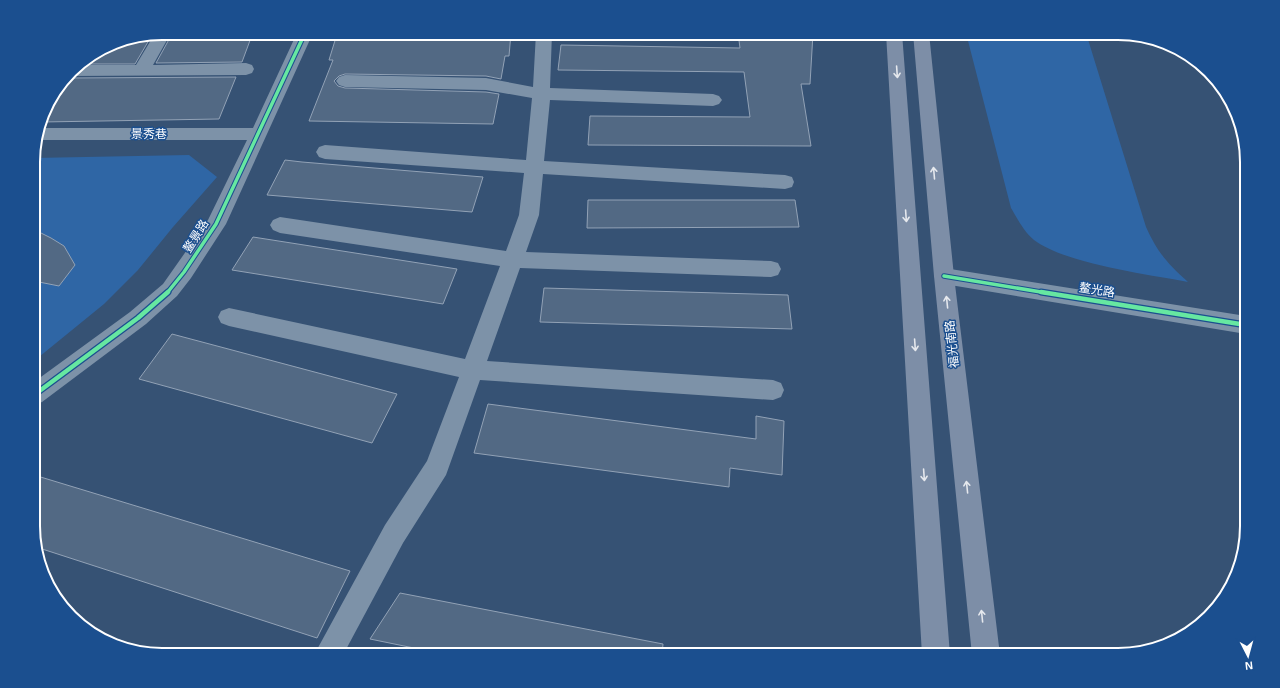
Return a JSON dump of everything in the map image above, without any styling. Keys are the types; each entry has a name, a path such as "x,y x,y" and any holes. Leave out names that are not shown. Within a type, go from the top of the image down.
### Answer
{"main road":[{"path":"894,40 936,648"},
{"name":"福光南路","path":"922,40 944,276 985,648"}],"street":[{"path":"141,70 159,40"},
{"name":"鳌景路","path":"40,391 138,318 170,290 184,272 216,224 303,40"},
{"path":"332,648 394,534 437,468 529,215 541,94 544,40"},
{"path":"80,71 246,69"},
{"path":"346,81 486,84 541,94 713,100"},
{"name":"景秀巷","path":"43,134 259,134"},
{"path":"325,152 534,167 785,182"},
{"path":"280,225 512,260 771,269"},
{"name":"鳌光路","path":"944,276 1240,324"},
{"path":"229,317 472,370 774,390"}],"shaded area":[{"path":"968,40 1088,40 1146,227 1164,257 1188,282 1130,272 1066,256 1034,240 1021,225 1011,208"},
{"path":"189,155 217,177 138,270 104,304 40,356 40,158"}],"building":[{"path":"169,40 250,40 242,62 156,63"},
{"path":"335,40 510,40 509,56 505,56 501,79 486,76 345,74 339,76 334,81 338,86 345,88 486,92 499,94 493,124 309,121 333,60 329,60"},
{"path":"739,40 813,40 810,84 801,84 811,146 588,145 590,116 750,117 744,72 558,70 561,45 740,48"},
{"path":"149,41 135,64 89,64 115,49 138,42"},
{"path":"236,77 219,119 47,122 60,94 74,78"},
{"path":"285,160 483,177 472,212 267,195"},
{"path":"588,200 795,200 799,227 587,228"},
{"path":"40,232 64,246 75,265 59,286 40,282"},
{"path":"253,237 457,269 443,304 232,270"},
{"path":"544,288 788,295 792,329 540,322"},
{"path":"172,334 397,394 372,443 139,379"},
{"path":"488,404 756,439 756,416 784,421 782,475 730,468 729,487 474,453"},
{"path":"40,477 350,571 317,638 42,549 40,526"},
{"path":"400,593 663,644 663,648 414,648 370,639"}],"cycle path":[{"path":"40,391 138,318 170,290 184,272 216,224 302,40"},
{"path":"944,276 1240,324"}]}
